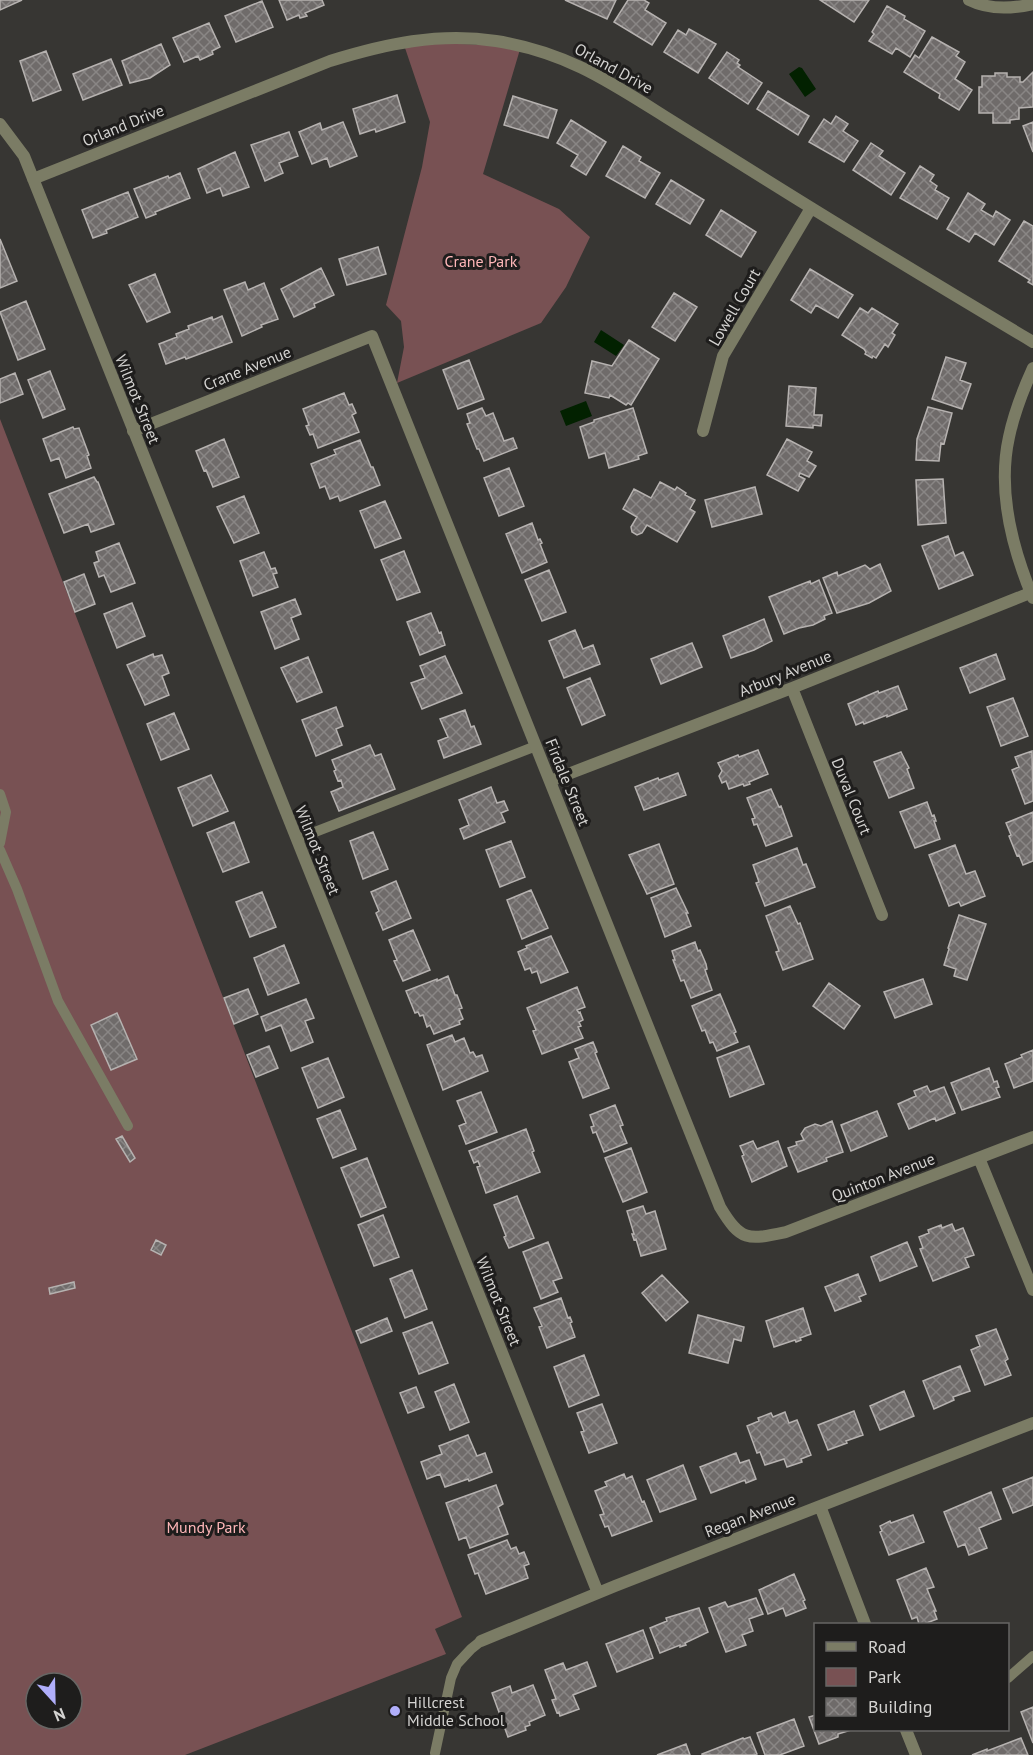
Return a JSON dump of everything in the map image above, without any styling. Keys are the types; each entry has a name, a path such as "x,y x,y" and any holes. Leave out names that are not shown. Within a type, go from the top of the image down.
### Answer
{"street":[{"path":"969,0 997,7 1033,4"},
{"name":"Orland Drive","path":"33,179 330,61 402,42 428,38 474,38 521,46 555,55 601,76 811,208 1033,342"},
{"name":"Wilmot Street","path":"0,124 24,156 598,1593"},
{"name":"Lowell Court","path":"703,431 723,356 811,208"},
{"name":"Crane Avenue","path":"133,431 372,336"},
{"name":"Firdale Street","path":"372,336 720,1207 731,1226 742,1235"},
{"path":"1032,596 1019,563 1009,519 1006,461 1014,416 1033,368"},
{"name":"Arbury Avenue","path":"550,781 1032,596"},
{"name":"Duval Court","path":"792,688 882,915"},
{"name":"Quinton Avenue","path":"742,1235 762,1237 786,1232 1033,1137"},
{"path":"979,1158 1033,1290"},
{"name":"Regan Avenue","path":"481,1641 1033,1423"},
{"path":"820,1506 866,1623"},
{"path":"906,1731 916,1755"}],"lane":[{"path":"297,839 536,746"},
{"path":"0,794 6,812 0,843"},
{"path":"0,850 58,1000 128,1126"},
{"path":"435,1753 451,1678 457,1664 481,1641"},
{"path":"1009,1677 1033,1656"}],"green space":[{"name":"Crane Park","path":"403,42 521,46 483,174 559,209 590,237 566,287 541,323 397,383 404,347 401,321 386,305 422,167 430,122"},
{"name":"Mundy Park","path":"0,419 462,1617 435,1629 446,1654 185,1755 0,1755"}],"shaded area":[{"path":"799,67 816,89 805,97 789,74"},
{"path":"601,330 624,345 616,356 594,342"},
{"path":"586,401 592,416 566,426 560,411"}],"building":[{"path":"0,0 22,0 0,10"},
{"path":"279,0 322,0 324,5 305,13 307,16 300,18 299,15 287,20"},
{"path":"565,0 616,0 607,19"},
{"path":"628,0 644,0 649,3 645,10 666,23 652,45 614,22"},
{"path":"820,0 869,0 854,22"},
{"path":"262,1 273,27 236,42 225,16"},
{"path":"887,6 925,31 910,57 896,48 892,54 869,41"},
{"path":"209,23 220,47 212,51 213,54 200,60 198,56 184,62 173,38"},
{"path":"689,29 716,44 698,73 664,52 678,30 686,35"},
{"path":"932,37 959,52 956,56 965,62 955,79 972,90 959,110 939,98 940,94 904,72 915,55 919,58"},
{"path":"161,44 170,65 150,78 130,83 122,61"},
{"path":"46,51 61,90 33,101 20,61"},
{"path":"727,52 739,60 738,67 762,83 748,104 709,78"},
{"path":"111,59 122,85 83,100 73,74"},
{"path":"1033,72 1033,107 1019,108 1019,119 1010,120 1010,123 993,123 993,113 979,113 979,87 982,87 982,76 1007,73 1007,77 1020,77 1020,82 1023,82"},
{"path":"768,91 809,116 798,135 757,109"},
{"path":"397,95 405,122 376,132 375,129 360,134 353,109"},
{"path":"513,96 557,110 548,138 504,125"},
{"path":"836,116 848,124 843,131 858,141 844,162 809,142 824,119 831,124"},
{"path":"571,120 606,142 586,175 571,166 578,155 557,143"},
{"path":"343,122 357,156 330,167 327,158 312,164 299,132 320,123 322,130"},
{"path":"1033,122 1033,152 1023,126"},
{"path":"289,132 298,156 279,163 283,173 265,181 251,145"},
{"path":"871,143 883,151 879,156 905,173 891,195 853,170"},
{"path":"623,146 641,157 639,161 660,173 645,198 606,176"},
{"path":"235,152 249,187 223,196 220,188 207,193 198,169"},
{"path":"920,166 934,175 930,181 937,186 935,190 949,198 937,219 900,198"},
{"path":"180,173 190,198 146,218 134,189"},
{"path":"671,180 704,200 690,224 656,204"},
{"path":"128,192 138,217 93,238 82,210"},
{"path":"968,193 985,204 981,210 993,217 996,211 1010,220 994,245 975,233 969,242 947,229"},
{"path":"721,210 756,232 741,257 706,235"},
{"path":"1024,221 1033,226 1033,285 1028,282 1030,280 999,261"},
{"path":"0,239 17,281 0,288"},
{"path":"378,247 386,274 347,285 339,259"},
{"path":"321,268 334,295 294,317 281,289"},
{"path":"810,269 853,295 838,318 816,305 811,313 791,300"},
{"path":"155,274 170,312 147,322 129,285"},
{"path":"245,282 248,290 264,283 278,319 261,325 262,327 242,336 224,290"},
{"path":"674,293 697,307 675,341 652,327"},
{"path":"26,301 45,349 18,360 0,312"},
{"path":"860,308 868,313 872,308 898,324 892,333 895,335 888,347 885,344 876,358 865,354 864,349 842,335"},
{"path":"222,316 232,342 166,364 159,344 177,337 176,334 189,329 188,326 212,317 213,320"},
{"path":"629,340 659,359 631,405 628,403 626,405 610,395 609,398 585,393 592,361 612,366"},
{"path":"946,357 966,363 960,380 971,384 962,409 932,399"},
{"path":"469,360 484,399 458,409 443,370"},
{"path":"50,371 65,409 43,418 28,380"},
{"path":"15,373 23,394 0,403 0,379"},
{"path":"789,386 816,388 814,415 822,415 821,426 813,425 813,428 786,426"},
{"path":"344,393 349,405 352,404 356,413 352,415 359,432 318,448 313,434 310,435 306,426 309,425 303,409"},
{"path":"928,407 952,413 944,444 941,443 939,461 916,460 917,439"},
{"path":"482,408 486,416 493,413 504,441 513,438 517,448 484,461 467,424 470,423 467,414"},
{"path":"633,408 647,453 638,456 639,459 609,468 605,453 589,458 580,427 594,420"},
{"path":"73,427 74,429 79,428 89,455 87,456 91,468 66,478 59,458 51,461 43,439"},
{"path":"224,439 239,477 213,487 196,451"},
{"path":"787,439 812,452 807,461 816,466 809,477 800,473 799,476 805,479 798,491 767,475"},
{"path":"360,440 380,485 340,501 338,496 330,499 325,486 320,488 311,464 336,454 334,450"},
{"path":"509,468 524,506 499,516 484,478"},
{"path":"94,477 114,524 91,532 88,524 64,533 49,494"},
{"path":"943,479 946,523 918,525 916,480"},
{"path":"660,482 675,490 677,487 686,493 685,495 695,500 690,509 695,512 677,542 647,525 642,533 637,535 632,532 631,527 637,517 623,509 634,489 651,498"},
{"path":"755,487 762,514 712,527 705,500"},
{"path":"244,496 259,533 234,543 217,507"},
{"path":"385,501 401,538 375,548 360,511"},
{"path":"532,523 538,540 540,539 542,543 540,544 547,562 522,573 506,534"},
{"path":"948,536 955,556 963,552 973,575 939,589 922,546"},
{"path":"119,543 135,583 111,592 104,575 99,577 94,563 99,561 96,552"},
{"path":"404,551 420,592 397,600 381,560"},
{"path":"264,552 271,569 275,568 277,573 273,574 278,587 253,596 240,561"},
{"path":"880,564 891,591 869,603 837,613 823,578 837,572 838,576 865,565 870,569"},
{"path":"549,570 566,612 542,621 525,580"},
{"path":"84,574 95,604 75,612 64,582"},
{"path":"819,580 832,613 813,625 784,634 769,597 810,581 811,584"},
{"path":"295,599 301,614 291,618 299,639 275,649 261,612"},
{"path":"132,603 145,636 117,648 104,614"},
{"path":"431,613 445,645 420,655 407,622"},
{"path":"764,619 772,641 731,658 723,636"},
{"path":"575,630 583,649 593,645 600,664 564,678 549,641"},
{"path":"692,643 702,667 661,684 651,659"},
{"path":"153,654 154,657 162,655 169,673 162,676 169,695 145,705 127,665"},
{"path":"996,654 1005,679 970,693 960,668"},
{"path":"445,656 462,693 422,709 411,683 425,678 420,666"},
{"path":"308,657 322,692 297,702 281,668"},
{"path":"590,678 605,715 582,725 567,688"},
{"path":"898,686 907,709 856,725 848,704 878,691 879,693"},
{"path":"1013,698 1028,736 1001,746 987,707"},
{"path":"336,707 343,726 336,729 342,745 316,756 302,720"},
{"path":"465,710 471,727 474,726 481,744 444,758 438,741 448,737 440,719"},
{"path":"174,713 189,749 161,760 147,724"},
{"path":"370,745 375,756 381,754 395,789 339,811 331,792 343,787 341,780 338,781 332,760"},
{"path":"758,750 768,774 749,782 750,784 729,789 726,781 722,783 719,776 722,771 718,763"},
{"path":"1032,751 1033,801 1025,804 1012,770 1019,767 1015,757"},
{"path":"901,752 909,768 907,769 914,788 889,798 874,762"},
{"path":"678,773 686,795 644,810 635,787"},
{"path":"211,775 228,811 193,826 178,788"},
{"path":"491,787 497,803 504,801 508,810 501,813 505,822 464,839 460,829 469,825 459,800"},
{"path":"771,789 779,807 781,806 792,836 766,846 757,824 754,825 752,819 755,818 747,798"},
{"path":"927,802 932,816 934,815 940,839 915,848 900,812"},
{"path":"1033,812 1033,861 1023,865 1019,855 1017,856 1006,823"},
{"path":"234,822 249,862 223,872 207,833"},
{"path":"373,832 388,869 363,879 350,841"},
{"path":"511,841 525,877 500,887 486,850"},
{"path":"659,844 674,884 647,894 629,855"},
{"path":"955,845 966,874 975,871 985,896 961,906 959,902 949,906 929,855"},
{"path":"797,848 815,887 765,906 756,883 759,882 753,865"},
{"path":"396,881 411,918 383,930 376,913 379,911 371,892"},
{"path":"676,888 688,913 686,913 691,926 665,937 651,898"},
{"path":"531,890 548,928 522,939 507,900"},
{"path":"262,892 276,927 250,937 236,902"},
{"path":"790,906 798,924 800,923 813,959 783,970 776,952 779,951 766,916"},
{"path":"959,915 986,924 967,980 954,976 956,969 944,965"},
{"path":"413,930 430,970 403,981 394,961 397,960 389,940"},
{"path":"551,936 568,972 541,983 537,971 532,973 530,968 525,970 518,952 527,948 526,946"},
{"path":"695,942 706,964 707,969 705,970 712,990 691,998 684,980 681,981 672,951"},
{"path":"284,945 299,983 268,995 254,958"},
{"path":"448,976 462,1008 459,1009 463,1019 459,1021 460,1024 434,1034 430,1025 427,1027 423,1015 415,1013 406,991"},
{"path":"923,979 932,1004 895,1018 884,992"},
{"path":"829,983 860,1006 844,1029 813,1006"},
{"path":"577,987 585,1007 577,1010 583,1020 579,1022 581,1026 578,1027 583,1038 542,1054 527,1008"},
{"path":"248,989 258,1014 234,1024 224,998"},
{"path":"720,994 738,1042 717,1051 713,1042 710,1043 705,1030 702,1031 692,1006"},
{"path":"306,999 314,1018 305,1021 313,1042 291,1051 281,1025 266,1031 261,1017"},
{"path":"117,1013 137,1059 111,1070 91,1025"},
{"path":"452,1035 455,1042 464,1038 470,1053 473,1052 476,1057 482,1055 488,1071 443,1090 427,1045"},
{"path":"593,1042 609,1088 583,1098 569,1062 579,1058 575,1049"},
{"path":"269,1046 278,1068 256,1077 247,1055"},
{"path":"749,1046 764,1084 730,1097 717,1058"},
{"path":"1033,1050 1033,1081 1014,1088 1005,1064"},
{"path":"328,1058 344,1097 318,1108 302,1068"},
{"path":"989,1068 994,1082 997,1081 999,1087 996,1088 1000,1097 962,1110 951,1083"},
{"path":"927,1086 930,1092 944,1087 955,1113 936,1121 935,1118 909,1129 898,1104 916,1096 914,1091"},
{"path":"481,1092 497,1132 466,1144 459,1126 466,1123 457,1101"},
{"path":"615,1105 627,1143 604,1152 596,1132 593,1133 591,1127 594,1126 590,1115"},
{"path":"340,1110 356,1149 333,1158 317,1119"},
{"path":"877,1111 887,1136 851,1151 841,1125"},
{"path":"832,1121 843,1152 798,1172 788,1148 804,1140 801,1134 805,1128 815,1124 821,1126"},
{"path":"526,1129 540,1172 486,1193 477,1167 480,1166 478,1161 474,1163 469,1151"},
{"path":"122,1136 135,1158 130,1162 116,1139"},
{"path":"753,1141 757,1149 778,1141 787,1166 752,1182 740,1146"},
{"path":"631,1148 647,1192 623,1202 605,1158"},
{"path":"367,1158 386,1207 361,1217 341,1168"},
{"path":"517,1196 534,1238 509,1248 494,1205"},
{"path":"643,1206 646,1214 655,1211 666,1249 641,1256 636,1239 634,1240 632,1234 634,1234 627,1211"},
{"path":"383,1215 399,1257 374,1266 358,1225"},
{"path":"952,1224 955,1231 963,1228 974,1255 965,1258 969,1267 933,1281 920,1249 923,1248 919,1237 929,1233 928,1230"},
{"path":"156,1240 166,1245 161,1255 151,1250"},
{"path":"548,1242 562,1278 553,1281 558,1292 541,1299 523,1252"},
{"path":"907,1242 917,1266 880,1281 871,1257"},
{"path":"412,1270 427,1309 405,1318 390,1279"},
{"path":"858,1274 866,1294 859,1297 861,1301 835,1311 825,1287"},
{"path":"662,1275 688,1302 666,1321 642,1293"},
{"path":"74,1282 75,1288 50,1294 49,1288"},
{"path":"561,1298 568,1318 570,1317 572,1322 570,1323 575,1337 547,1348 539,1327 542,1326 534,1308"},
{"path":"803,1308 811,1334 796,1342 795,1340 774,1347 766,1321"},
{"path":"698,1315 744,1327 741,1341 734,1339 728,1363 689,1353"},
{"path":"387,1318 392,1331 361,1343 356,1331"},
{"path":"432,1322 448,1363 419,1374 403,1333"},
{"path":"996,1329 1008,1359 1005,1361 1011,1375 985,1385 971,1350 980,1346 976,1336"},
{"path":"584,1355 599,1395 569,1407 554,1367"},
{"path":"960,1366 970,1391 953,1397 954,1400 934,1409 923,1381"},
{"path":"454,1384 469,1422 450,1430 435,1392"},
{"path":"416,1387 424,1407 408,1413 400,1393"},
{"path":"904,1391 914,1416 880,1430 870,1406"},
{"path":"602,1404 617,1443 589,1453 577,1413"},
{"path":"854,1411 863,1435 828,1450 818,1425"},
{"path":"785,1412 789,1423 797,1420 811,1455 801,1459 802,1462 787,1467 784,1459 765,1465 760,1452 757,1453 747,1426 771,1413 773,1417"},
{"path":"468,1435 477,1456 485,1453 492,1472 445,1487 440,1474 427,1479 421,1462 442,1454 439,1446"},
{"path":"736,1453 740,1463 749,1460 756,1479 746,1483 745,1480 711,1493 700,1467"},
{"path":"683,1465 696,1499 660,1512 647,1480"},
{"path":"624,1474 626,1479 632,1476 652,1521 612,1536 600,1515 604,1514 595,1491 607,1486 605,1482"},
{"path":"1033,1477 1033,1505 1013,1513 1003,1489"},
{"path":"496,1485 503,1504 498,1507 508,1534 470,1548 466,1537 459,1540 446,1503"},
{"path":"991,1492 1001,1519 979,1528 987,1548 969,1555 965,1544 958,1547 944,1512"},
{"path":"913,1515 924,1542 889,1555 880,1526"},
{"path":"507,1540 511,1549 516,1547 519,1554 524,1552 529,1564 524,1566 528,1578 486,1594 468,1555"},
{"path":"926,1568 934,1587 927,1589 937,1619 919,1623 917,1617 912,1619 897,1580"},
{"path":"794,1574 806,1608 786,1616 783,1608 768,1614 759,1590"},
{"path":"756,1598 763,1614 749,1619 753,1631 742,1635 746,1645 726,1652 709,1608 725,1602 728,1607"},
{"path":"699,1608 708,1632 685,1643 686,1645 660,1653 650,1628 667,1621 666,1618"},
{"path":"643,1630 653,1658 617,1672 606,1644"},
{"path":"587,1662 596,1686 573,1695 579,1709 560,1716 552,1700 556,1699 545,1670 563,1663 566,1670"},
{"path":"533,1685 545,1715 529,1722 530,1725 525,1727 526,1730 508,1737 492,1693 510,1686 512,1693"},
{"path":"1033,1707 1033,1743 1021,1712"},
{"path":"814,1716 814,1730 809,1717"},
{"path":"794,1719 804,1746 780,1755 765,1755 757,1733"},
{"path":"814,1731 848,1731 838,1734 838,1737 819,1744"},
{"path":"750,1737 757,1754 702,1755 743,1738"},
{"path":"1021,1738 1028,1755 972,1755 987,1749 987,1751"},
{"path":"686,1744 690,1755 657,1755"}],"place":[{"name":"Hillcrest Middle School","path":"395,1711"}]}
